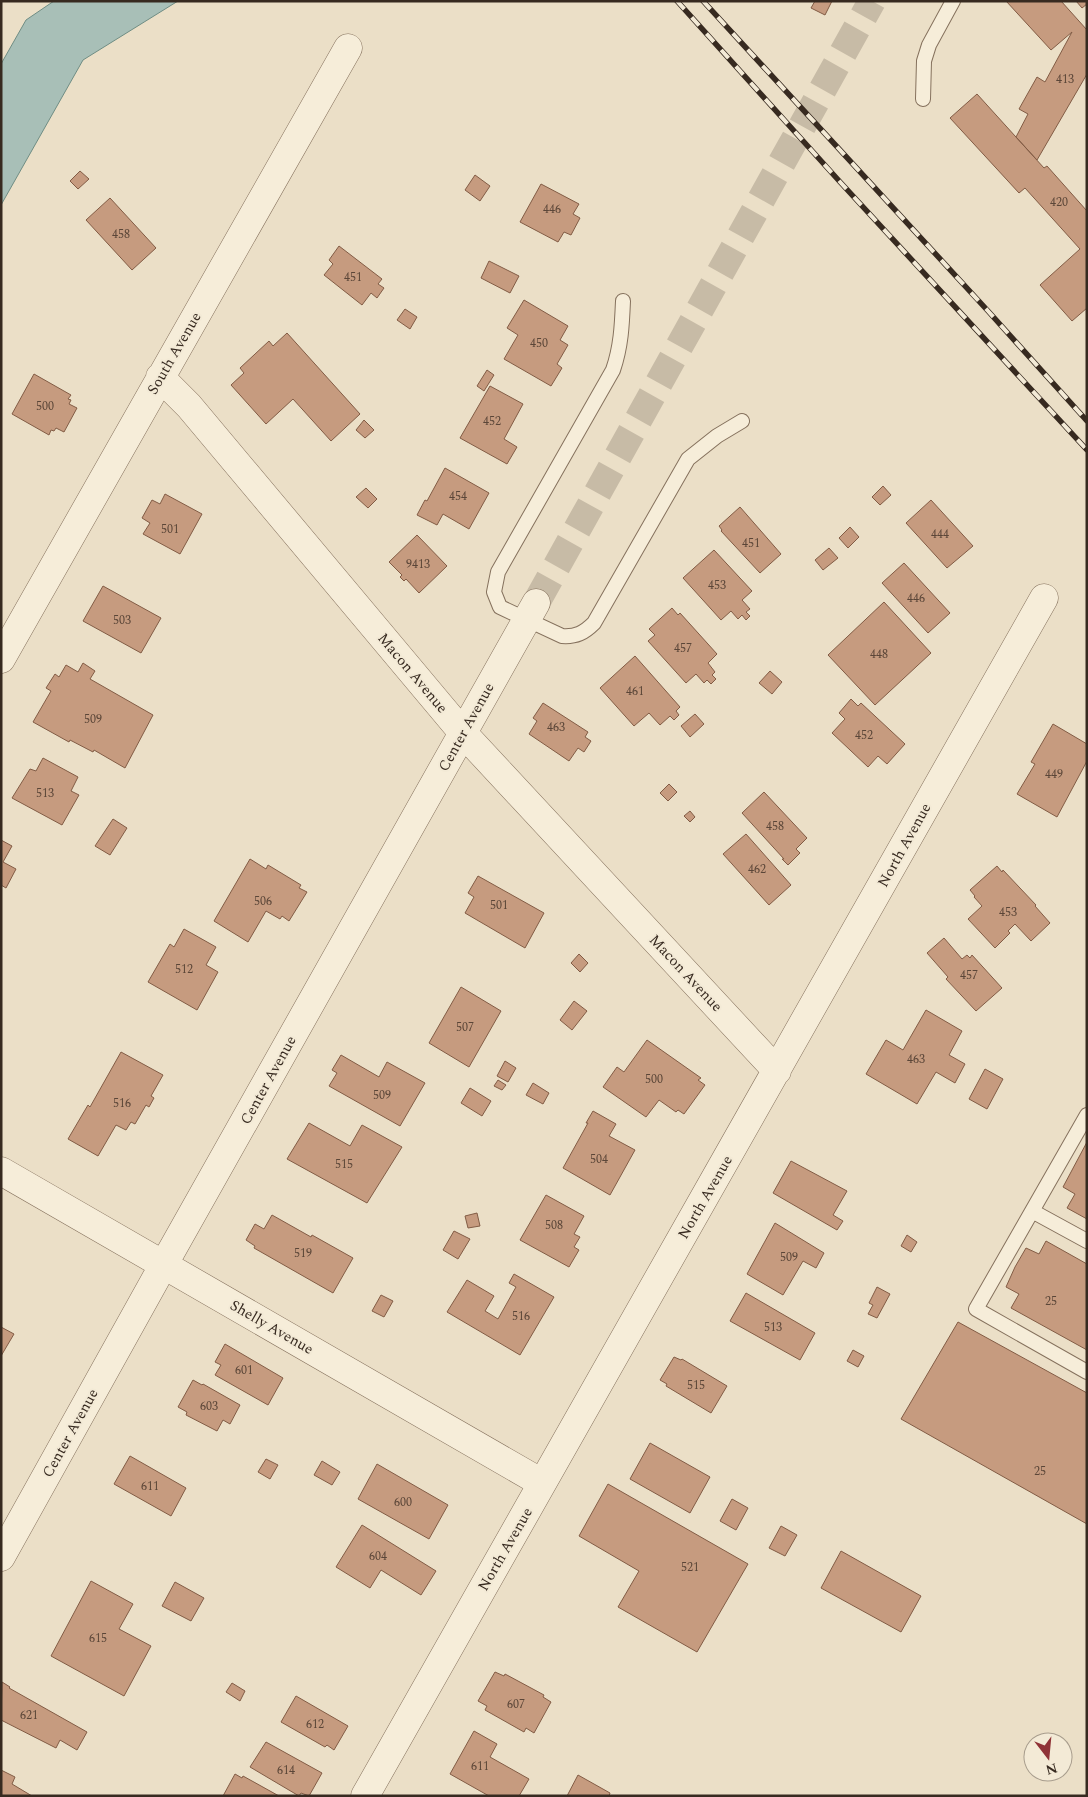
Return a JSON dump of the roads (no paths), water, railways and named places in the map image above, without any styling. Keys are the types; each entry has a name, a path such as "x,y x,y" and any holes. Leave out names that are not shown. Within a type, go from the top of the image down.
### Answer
{"street":[{"name":"South Avenue","path":"1,659 348,48"},
{"name":"Macon Avenue","path":"160,378 189,406 463,733 777,1071"},
{"name":"North Avenue","path":"365,1796 1044,598"},
{"name":"Center Avenue","path":"1,1557 531,612"},
{"name":"Shelly Avenue","path":"1,1171 542,1483"}],"lane":[{"path":"923,99 924,61 929,45 953,1"},
{"path":"623,301 621,340 612,370 498,572 494,592 500,607 531,612 562,636 573,637 584,632 594,623 688,460 717,436 742,421"},
{"path":"1087,1115 976,1309 1087,1372"},
{"path":"1032,1211 1087,1241"}],"water":[{"path":"54,1 178,1 83,60 1,205 1,64 26,20"}],"tunnel":[{"path":"536,603 872,1"}],"railway":[{"path":"677,1 841,183 1087,450"},
{"path":"703,1 1087,421"}]}
